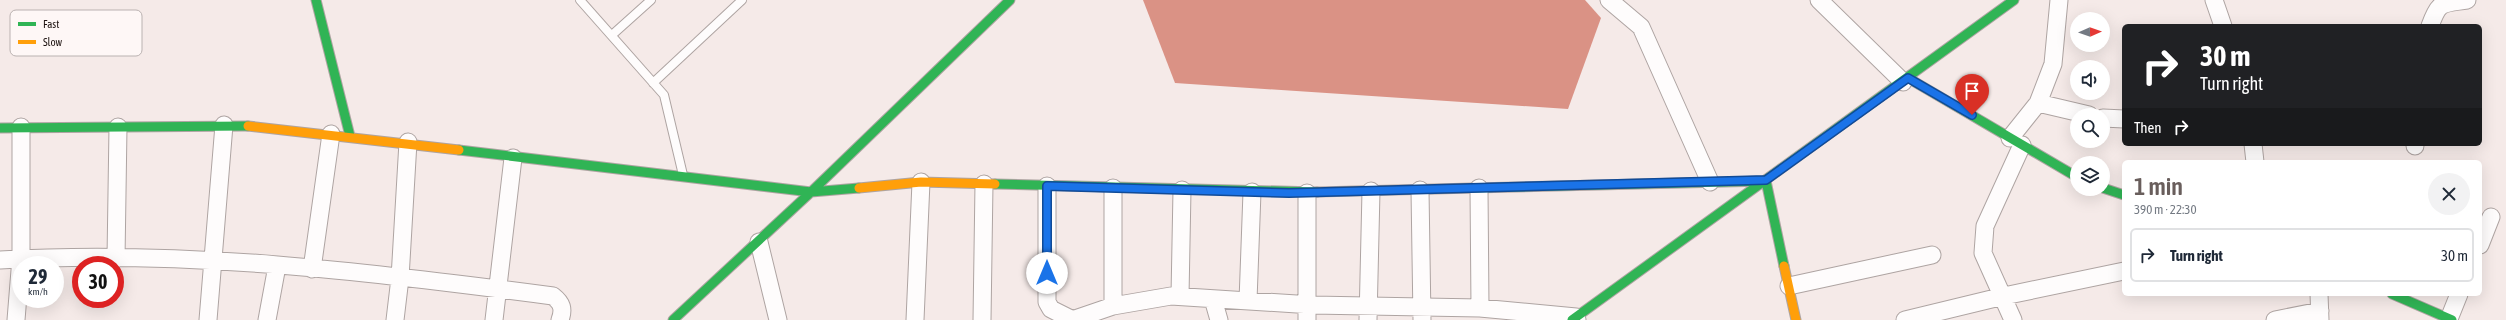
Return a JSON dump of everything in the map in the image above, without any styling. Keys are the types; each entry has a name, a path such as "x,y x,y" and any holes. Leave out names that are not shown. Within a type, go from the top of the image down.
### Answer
{"main road":[{"path":"316,0 350,136"},
{"path":"673,320 759,242 1010,0"},
{"path":"1575,319 2014,0"},
{"path":"1905,80 2016,141 2070,173"},
{"path":"0,128 227,125 260,126 408,142 513,158 811,192 921,182 1307,193 1766,180"},
{"path":"1766,180 1796,320"},
{"path":"2110,190 2122,194"},
{"path":"2397,296 2451,319"}],"street":[{"path":"1609,0 1641,27 1710,182"},
{"path":"1819,0 1905,80"},
{"path":"2013,320 2004,296 1983,252 1985,226 2016,141 2038,102 2053,64 2059,0"},
{"path":"2214,0 2222,24"},
{"path":"2431,24 2436,8 2444,3 2467,0"},
{"path":"2038,102 2070,110"},
{"path":"2110,118 2122,119"},
{"path":"208,320 212,259 227,125"},
{"path":"116,256 118,127"},
{"path":"21,128 21,256"},
{"path":"312,269 331,134"},
{"path":"395,320 400,278 408,142"},
{"path":"2253,146 2255,160"},
{"path":"494,320 513,158"},
{"path":"915,320 921,182"},
{"path":"982,320 984,184"},
{"path":"1047,186 1047,302 1051,309 1072,320 1113,306 1171,296 1248,301 1307,312 1422,314 1480,308 1575,319"},
{"path":"1113,188 1113,306"},
{"path":"1479,188 1480,308"},
{"path":"1180,296 1182,190"},
{"path":"1420,190 1422,314"},
{"path":"1368,313 1371,191"},
{"path":"1248,301 1252,192"},
{"path":"1307,193 1307,312"},
{"path":"2482,240 2492,217"},
{"path":"759,242 778,320"},
{"path":"1789,286 1932,255"},
{"path":"0,260 12,259"},
{"path":"124,259 212,259 400,278 553,296 561,302 562,309 560,320"},
{"path":"267,320 277,266"},
{"path":"1905,320 2004,296 2122,271"},
{"path":"2275,320 2320,315 2319,296"},
{"path":"2451,319 2458,296"},
{"path":"1213,299 1219,320"},
{"path":"16,320 17,308"}],"lane":[{"path":"580,0 605,26 667,102 684,177"},
{"path":"612,35 651,0"},
{"path":"653,83 742,0"}],"shaded area":[{"path":"1143,0 1585,0 1601,18 1568,109 1175,83"}],"traffic: fast":[{"path":"316,0 350,136"},
{"path":"673,320 811,192 1010,0"},
{"path":"1572,320 2014,0"},
{"path":"1908,78 2070,173"},
{"path":"0,128 248,126"},
{"path":"459,150 811,192 859,188"},
{"path":"1473,188 1766,181 1784,266"},
{"path":"995,184 1317,192"},
{"path":"2110,190 2122,194"},
{"path":"2397,296 2452,320"}],"traffic: slow":[{"path":"248,126 459,150"},
{"path":"859,188 921,182 995,184"},
{"path":"1317,192 1473,188"},
{"path":"1784,266 1796,320"}],"route":[{"path":"1047,273 1047,186 1289,193 1766,180 1908,78 1972,115"}]}
